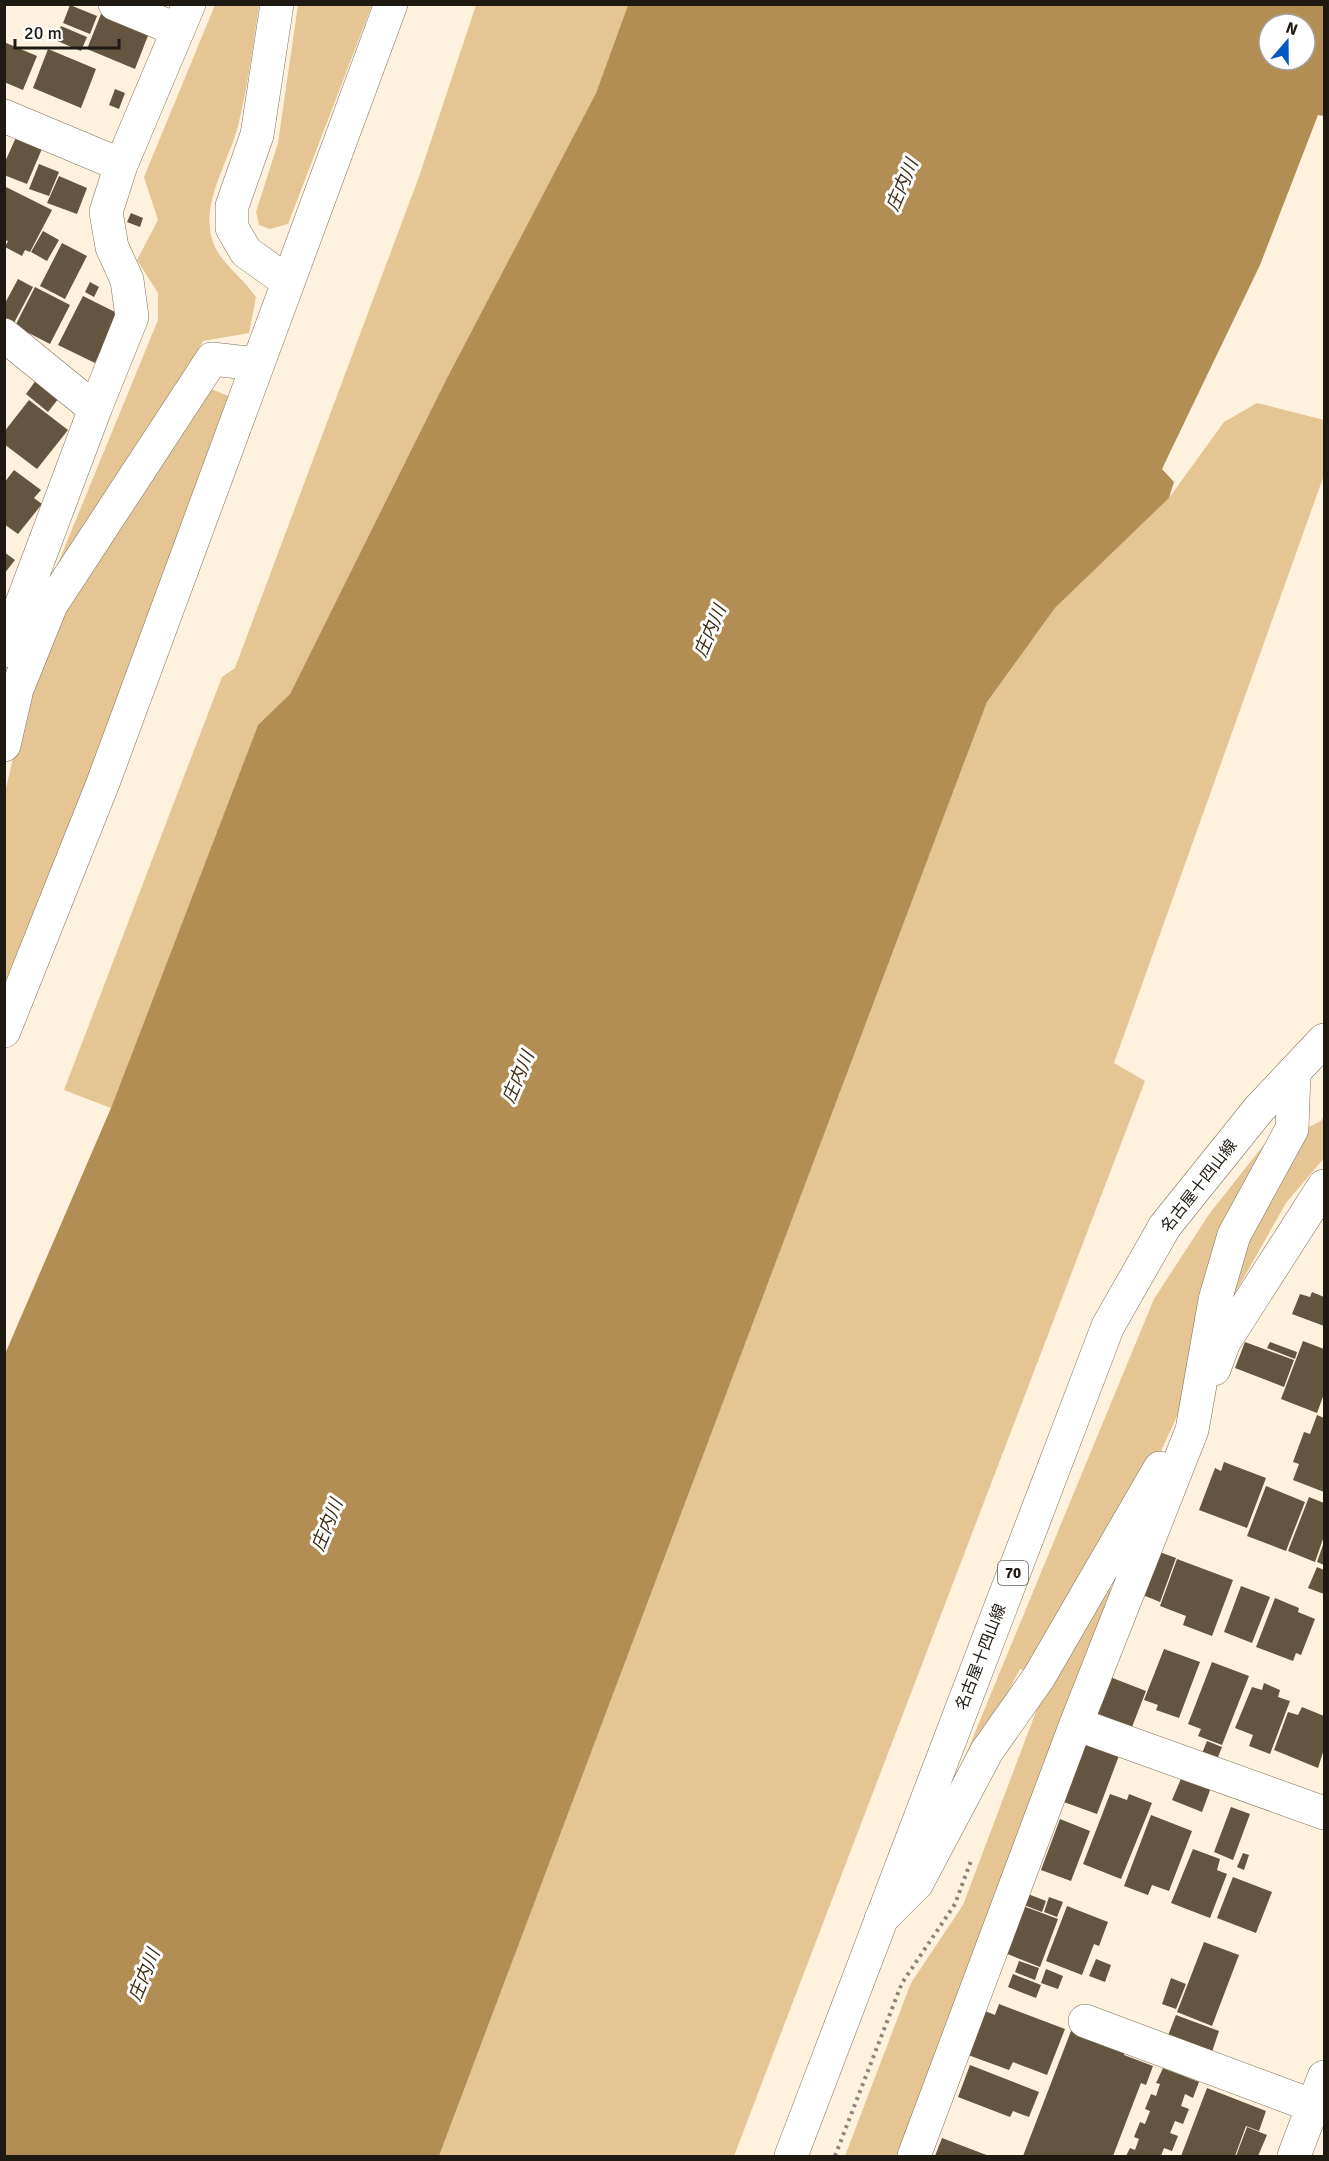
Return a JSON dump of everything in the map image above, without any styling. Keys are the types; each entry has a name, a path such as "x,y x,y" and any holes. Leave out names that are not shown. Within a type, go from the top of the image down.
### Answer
{"street":[{"path":"4,651 11,609 132,317 127,280 112,248 106,212 122,165 183,17 116,4"},
{"path":"277,4 257,135 232,206 232,228 246,252 288,282"},
{"path":"4,1031 103,783 391,4"},
{"path":"4,116 122,165"},
{"path":"4,335 95,409"},
{"path":"4,745 11,687 51,605 212,359 258,364"},
{"name":"名古屋十四山線","path":"791,2157 1107,1326 1165,1226 1259,1109 1324,1040"},
{"path":"881,1919 917,1883 987,1751 1039,1677 1161,1465 1192,1430 1215,1300 1234,1235 1292,1129 1294,1072"},
{"path":"914,2157 1076,1724 1192,1430 1224,1342 1324,1187"},
{"path":"1076,1724 1324,1813"},
{"path":"1085,2021 1319,2091 1294,2157"}],"path":[{"path":"835,2157 902,1983 955,1904 975,1850"}],"shaded area":[{"path":"215,5 259,5 242,111 218,180 209,221 211,235 218,253 256,297 249,333 203,341 173,399 52,578 158,320 158,293 137,260 158,220 144,177"},
{"path":"298,5 372,5 288,224 270,229 259,225 256,212 278,143"},
{"path":"476,5 628,5 596,93 446,380 290,694 258,725 111,1108 64,1090 222,677 235,668 420,174"},
{"path":"209,388 233,398 5,1003 5,793 29,688 58,611"},
{"path":"1257,403 1324,420 1324,475 1114,1063 1145,1081 734,2156 439,2156 987,702 1055,608 1169,498 1224,422"},
{"path":"1324,1116 1324,1158 1286,1203 1229,1304 1242,1238 1301,1131 1321,1121"},
{"path":"1278,1127 1187,1394 1157,1460 1035,1674 1020,1669 963,1778 957,1776 1154,1299 1210,1213"},
{"path":"1107,1587 1119,1592 908,2156 845,2156 911,1983 963,1905 1049,1677"}],"water":[{"name":"庄内川","path":"628,5 1324,5 1324,116 1318,115 1260,265 1162,469 1174,482 1169,498 1055,608 987,702 439,2156 5,2156 5,1354 111,1108 258,725 290,694 446,380 596,93"}],"building":[{"path":"70,5 97,16 90,34 63,23"},
{"path":"101,14 149,33 135,69 87,49"},
{"path":"61,26 87,37 81,51 55,40"},
{"path":"4,42 37,56 23,90 4,82"},
{"path":"48,49 96,69 81,108 33,88"},
{"path":"115,89 125,93 119,109 109,105"},
{"path":"18,133 44,144 27,184 4,175 4,164"},
{"path":"39,164 59,172 49,196 29,189"},
{"path":"59,176 87,188 77,214 47,203"},
{"path":"4,186 52,210 30,252 25,250 22,256 5,247 8,241 4,240"},
{"path":"131,213 143,218 140,227 127,222"},
{"path":"43,231 59,240 47,261 31,252"},
{"path":"62,243 87,256 65,299 40,286"},
{"path":"18,279 33,287 14,323 4,317 4,305"},
{"path":"90,282 99,287 94,297 85,292"},
{"path":"35,287 70,305 50,344 15,326"},
{"path":"83,296 119,314 95,363 58,345"},
{"path":"39,376 62,394 48,412 26,394"},
{"path":"29,400 68,430 37,469 4,444 4,432"},
{"path":"14,470 41,490 34,498 42,504 18,534 4,524 4,483"},
{"path":"4,552 15,560 4,574"},
{"path":"1312,1292 1324,1297 1324,1326 1292,1314 1300,1294 1310,1297"},
{"path":"1303,1341 1324,1349 1324,1394 1317,1413 1281,1399"},
{"path":"1245,1342 1294,1360 1284,1387 1235,1368"},
{"path":"1270,1342 1297,1352 1295,1359 1267,1348"},
{"path":"1317,1415 1324,1418 1324,1492 1293,1480 1299,1464 1293,1462 1304,1432 1310,1434"},
{"path":"1224,1462 1266,1478 1247,1528 1199,1510 1215,1468 1221,1471"},
{"path":"1266,1486 1305,1502 1286,1551 1247,1536"},
{"path":"1309,1497 1324,1503 1324,1536 1315,1562 1288,1551"},
{"path":"1324,1542 1324,1565 1317,1562"},
{"path":"1154,1550 1176,1558 1160,1602 1138,1593"},
{"path":"1177,1559 1233,1580 1212,1636 1183,1625 1186,1616 1160,1606"},
{"path":"1317,1567 1324,1570 1324,1594 1308,1588"},
{"path":"1241,1586 1270,1597 1252,1643 1224,1632"},
{"path":"1275,1598 1299,1608 1298,1612 1315,1619 1301,1655 1296,1653 1293,1661 1256,1647"},
{"path":"1164,1649 1200,1662 1179,1718 1156,1710 1158,1705 1144,1700"},
{"path":"1212,1662 1249,1676 1222,1745 1198,1736 1201,1729 1188,1724"},
{"path":"1110,1677 1146,1691 1132,1727 1096,1713"},
{"path":"1264,1683 1280,1690 1278,1697 1290,1701 1270,1754 1249,1746 1253,1735 1235,1728 1252,1687 1262,1690"},
{"path":"1302,1707 1324,1716 1324,1749 1318,1768 1274,1750 1288,1712 1298,1715"},
{"path":"1085,1740 1120,1753 1097,1814 1061,1801"},
{"path":"1207,1741 1222,1747 1216,1762 1201,1756"},
{"path":"1183,1774 1212,1785 1202,1812 1172,1800"},
{"path":"1110,1794 1127,1800 1129,1794 1152,1803 1121,1879 1083,1864"},
{"path":"1231,1807 1250,1814 1233,1860 1214,1852"},
{"path":"1151,1815 1192,1831 1169,1891 1152,1885 1148,1895 1124,1886"},
{"path":"1060,1819 1090,1831 1071,1881 1041,1870"},
{"path":"1193,1849 1220,1859 1217,1870 1227,1874 1210,1918 1171,1903"},
{"path":"1243,1853 1249,1855 1244,1870 1237,1867"},
{"path":"1233,1877 1272,1892 1256,1933 1217,1918"},
{"path":"1028,1894 1046,1901 1042,1912 1024,1905"},
{"path":"1049,1897 1063,1902 1057,1917 1044,1912"},
{"path":"1023,1906 1058,1919 1040,1967 1005,1953"},
{"path":"1067,1906 1108,1922 1099,1946 1094,1944 1082,1975 1046,1961"},
{"path":"1204,1942 1239,1955 1212,2026 1177,2012"},
{"path":"1096,1959 1111,1965 1105,1982 1089,1976"},
{"path":"1019,1961 1039,1968 1035,1980 1015,1972"},
{"path":"1046,1969 1063,1976 1058,1989 1041,1983"},
{"path":"1013,1974 1041,1985 1036,1998 1008,1987"},
{"path":"1171,1978 1186,1984 1176,2009 1162,2004"},
{"path":"999,2004 1065,2029 1047,2075 1013,2062 1009,2070 968,2055 985,2011 995,2015"},
{"path":"1176,2015 1219,2031 1211,2055 1167,2038"},
{"path":"1071,2031 1125,2051 1124,2055 1153,2066 1146,2085 1141,2083 1113,2156 1023,2156"},
{"path":"970,2065 1039,2092 1029,2117 1013,2111 1010,2117 958,2097"},
{"path":"1163,2068 1199,2082 1193,2098 1185,2094 1181,2106 1189,2109 1183,2124 1175,2121 1170,2133 1178,2136 1172,2151 1164,2148 1161,2156 1126,2156 1130,2148 1135,2150 1139,2139 1134,2137 1140,2122 1145,2124 1150,2111 1145,2109 1151,2094 1156,2096 1160,2084 1156,2083"},
{"path":"1207,2088 1266,2111 1259,2131 1246,2126 1235,2156 1181,2156"},
{"path":"1247,2127 1267,2135 1258,2156 1236,2156"},
{"path":"942,2138 989,2156 935,2156"}]}
